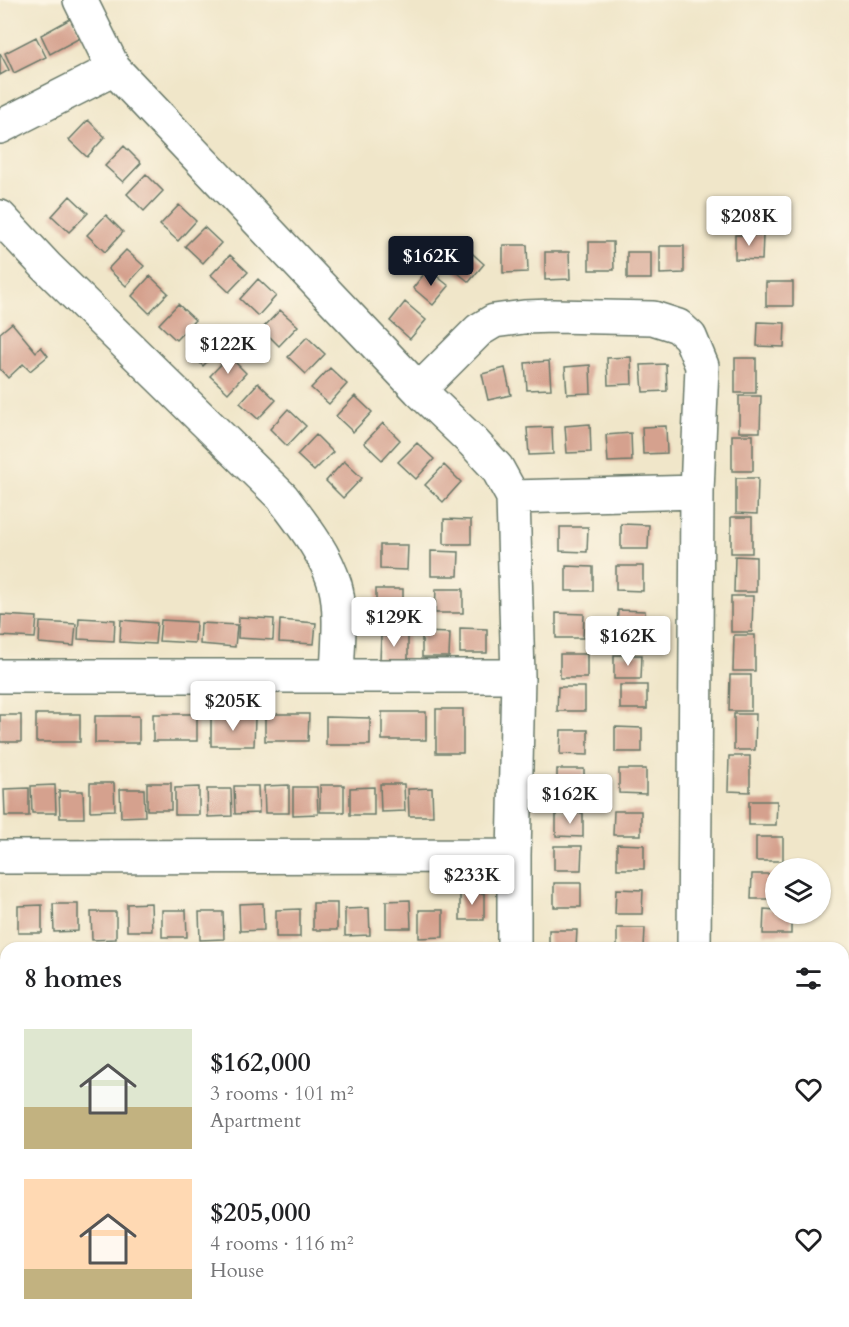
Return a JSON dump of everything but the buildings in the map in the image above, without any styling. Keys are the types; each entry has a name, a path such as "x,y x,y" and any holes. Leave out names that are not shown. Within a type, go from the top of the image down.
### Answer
{"street":[{"path":"80,0 114,69 419,390 474,442 497,468 513,497 518,675 514,942"},
{"path":"0,127 114,69"},
{"path":"0,217 47,267 282,498 305,527 322,553 335,587 339,627 337,674"},
{"path":"419,390 479,330 494,321 553,316 653,318 678,326 690,337 702,366 697,492 694,942"},
{"path":"513,497 697,492"},
{"path":"0,676 518,675"},
{"path":"0,857 514,856"}]}
